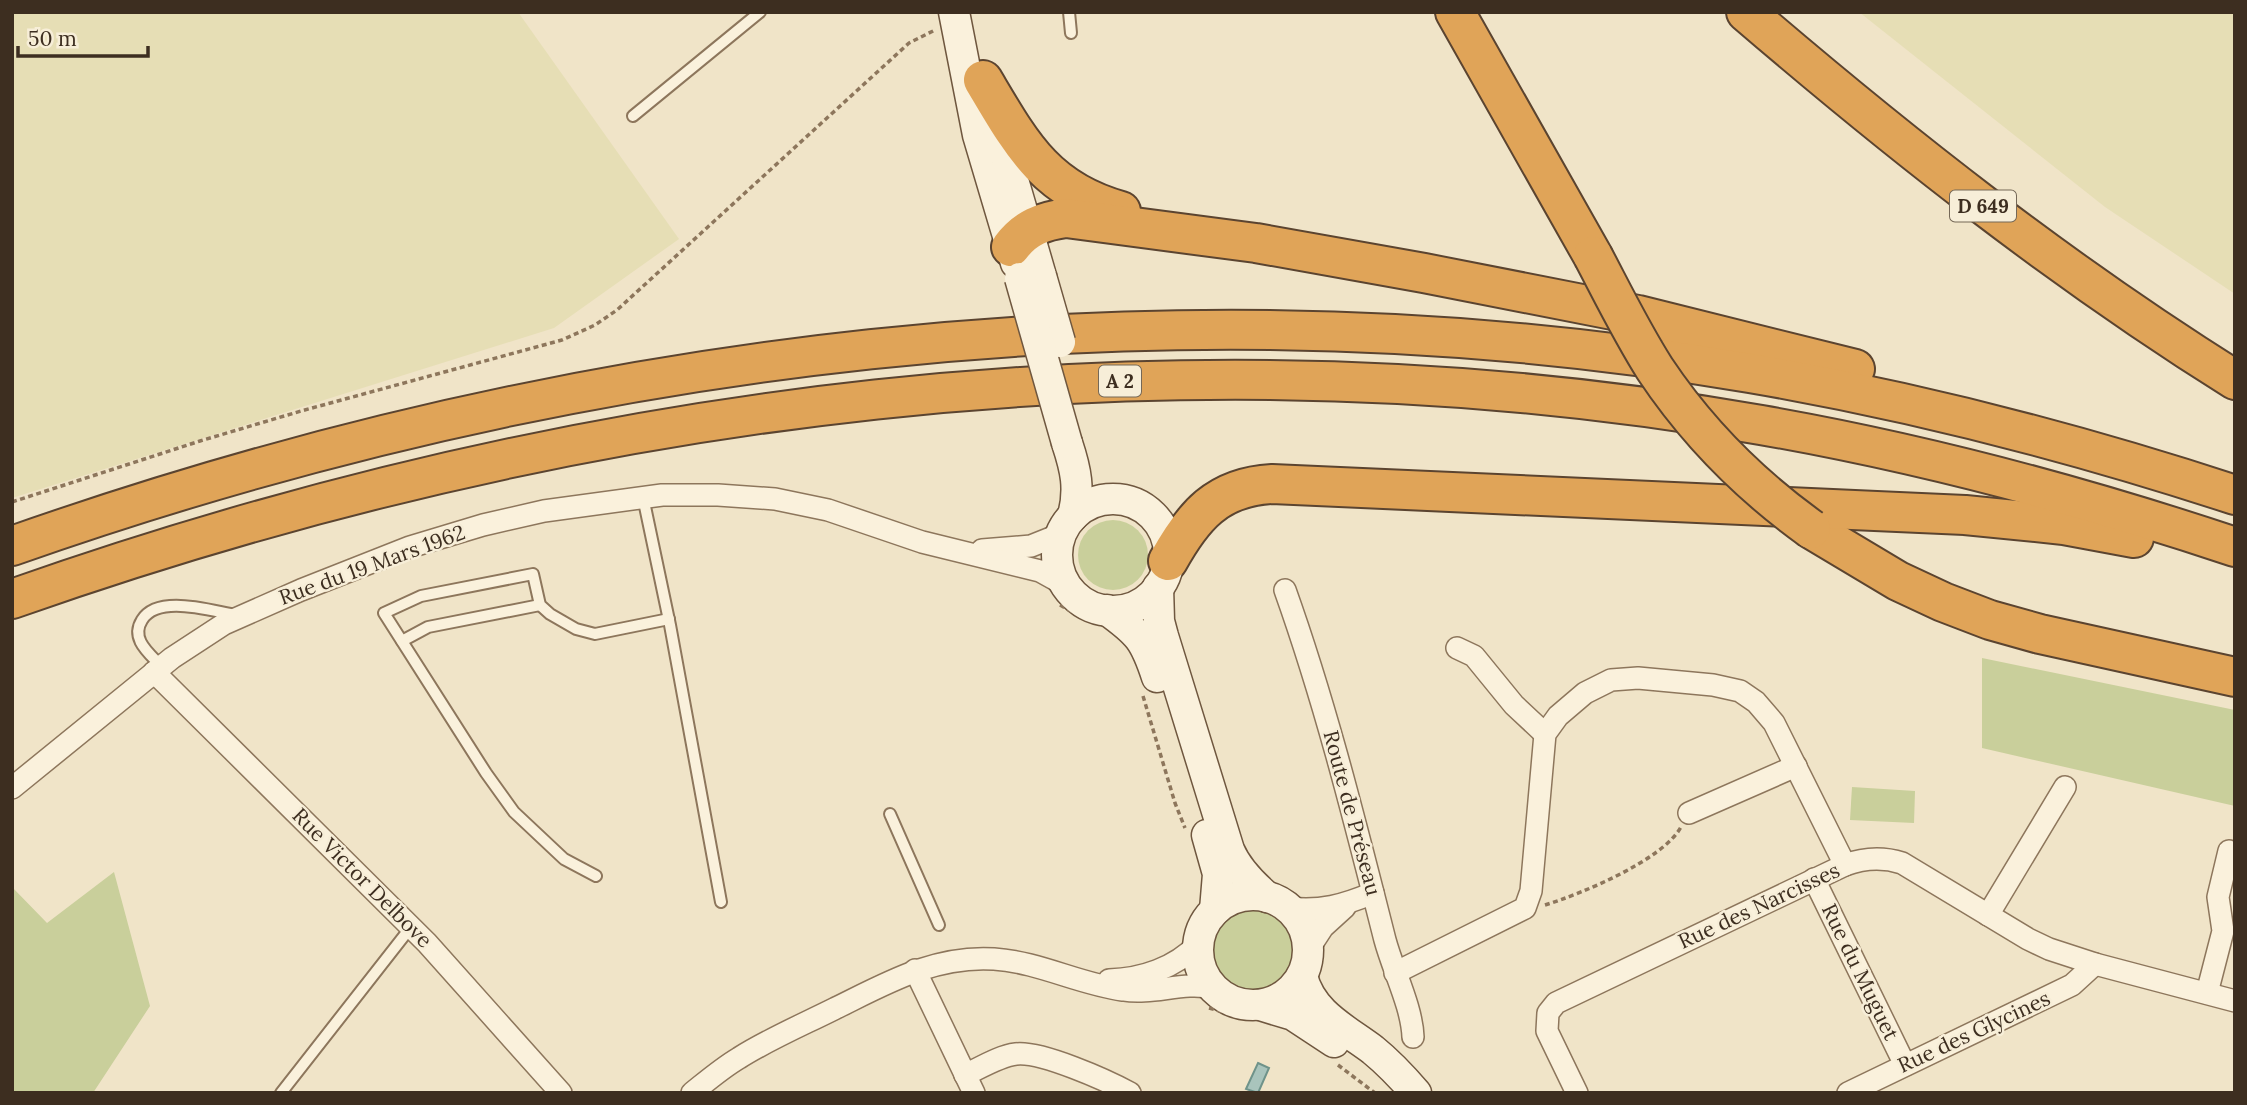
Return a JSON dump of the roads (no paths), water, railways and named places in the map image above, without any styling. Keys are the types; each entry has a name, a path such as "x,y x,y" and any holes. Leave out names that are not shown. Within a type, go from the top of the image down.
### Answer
{"highway":[{"path":"1455,12 1646,354 1686,412 1738,470 1777,504 1811,529 1898,581 1990,620 2032,632 2235,677"},
{"name":"D 649","path":"1746,12 1885,130 1997,216 2105,295 2235,380"},
{"path":"983,80 1029,153 1048,173 1078,195 1103,206 1256,243 1638,314 1807,356 2058,426 2189,480"},
{"path":"1025,257 1056,220 1074,218 1256,243"},
{"path":"12,546 137,504 245,472 416,428 550,398 649,380 852,351 1020,336 1219,329 1380,333 1478,340 1637,356 1743,372 1905,403 2062,442 2235,495"},
{"name":"A 2","path":"12,599 248,523 420,478 555,448 705,421 876,399 1017,386 1141,380 1240,379 1412,385 1551,396 1711,417 1837,440 1961,467 2061,493 2235,547"},
{"path":"1163,574 1190,526 1218,499 1250,486 1285,483 1883,509 2005,517 2117,534 2235,566"}],"main road":[{"path":"955,16 983,80 1025,257 1077,442 1078,486 1058,546 1062,594 1084,603 1102,618 1139,635 1151,658 1216,865 1218,881 1215,910"},
{"path":"955,16 976,128 1025,257"},
{"path":"1077,442 1106,484 1125,500 1148,511 1160,525 1167,542 1159,621 1234,860 1249,879 1302,924 1307,993 1321,1011 1382,1058 1416,1093"},
{"path":"1067,525 1083,508 1100,500 1125,500"},
{"path":"1102,618 1146,600 1163,574"},
{"path":"1278,902 1252,895 1237,897 1215,910 1203,925 1198,944 1200,968 1213,988 1234,1002 1287,1012 1314,1028 1366,1065 1396,1093"},
{"path":"1260,1005 1284,996 1305,963"}],"street":[{"name":"Rue du 19 Mars 1962","path":"12,788 198,639 242,616 354,568 448,535 544,511 643,497 718,495 794,503 828,510 922,542 951,548"},
{"path":"951,548 1023,548 1042,543 1067,525"},
{"path":"951,548 1040,571 1062,594"},
{"name":"Route de Préseau","path":"1285,590 1322,703 1395,973 1409,1014 1413,1037"},
{"path":"1457,649 1475,656 1514,705 1545,734"},
{"name":"Rue Victor Delbove","path":"158,669 411,927 561,1093"},
{"path":"1395,973 1525,908 1531,891 1545,734 1558,716 1585,692 1611,680 1638,678 1733,688 1756,702 1774,723 1845,865"},
{"path":"1689,813 1796,766"},
{"path":"1988,915 2065,787"},
{"path":"2207,993 2223,932 2218,897 2230,851"},
{"name":"Rue des Narcisses","path":"1577,1093 1547,1031 1546,1019 1556,1003 1814,879 1845,865 1872,859 1902,863 2039,944 2095,964 2235,1001"},
{"name":"Rue du Muguet","path":"1814,879 1905,1065"},
{"path":"1278,902 1316,911 1350,903 1373,892"},
{"path":"1305,963 1323,927 1350,903"},
{"path":"1089,982 1123,979 1154,972 1182,959 1198,944"},
{"path":"705,1089 730,1063 762,1044 915,970 956,960 995,959 1024,963 1132,991 1191,985 1213,988"},
{"name":"Rue des Glycines","path":"1848,1093 2072,985 2095,964"},
{"path":"915,970 969,1084 1009,1055 1024,1054 1095,1077 1130,1093"}],"lane":[{"path":"633,116 760,12"},
{"path":"1069,12 1071,33"},
{"path":"643,497 669,620 721,902"},
{"path":"596,876 564,859 514,812 384,613 421,596 533,573 540,606 576,629 595,634 669,620"},
{"path":"158,669 142,646 138,635 139,623 152,610 172,606 242,616"},
{"path":"402,641 428,626 540,606"},
{"path":"890,814 939,925"},
{"path":"281,1093 411,927"}],"water":[{"path":"1258,1063 1269,1068 1258,1093 1246,1089"}]}
